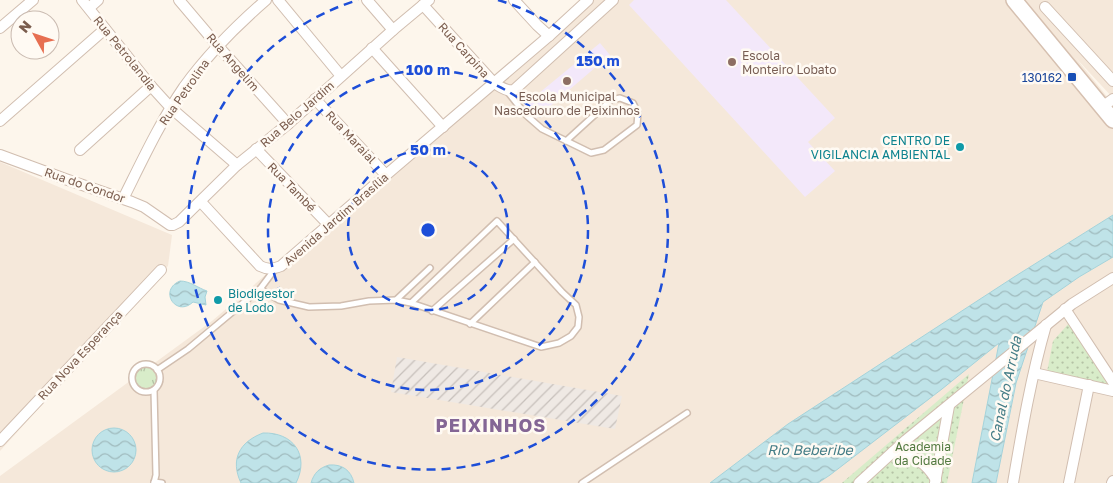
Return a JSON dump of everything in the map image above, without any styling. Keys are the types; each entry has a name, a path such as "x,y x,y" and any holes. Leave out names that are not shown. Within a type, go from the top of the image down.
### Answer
{"main road":[{"path":"1016,0 1108,103 1113,120"}],"street":[{"path":"0,28 33,0"},
{"name":"Rua Petrolandia","path":"82,0 170,108 237,165"},
{"path":"89,8 98,0"},
{"name":"Rua Angelim","path":"179,0 288,124"},
{"name":"Rua Petrolina","path":"123,198 151,141 170,108 189,81 233,30 266,0"},
{"path":"278,0 341,76"},
{"path":"367,0 393,30"},
{"path":"514,0 549,36"},
{"name":"Avenida Jardim Brasília","path":"201,202 260,266 271,269 281,266 549,36 588,0"},
{"path":"506,91 514,90 613,0"},
{"name":"Rua Belo Jardim","path":"166,222 175,225 201,202 237,165 288,124 372,48 426,3"},
{"name":"Rua Carpina","path":"426,3 494,83 506,91"},
{"path":"1045,7 1113,81"},
{"path":"0,121 106,29"},
{"path":"372,48 443,127"},
{"path":"80,150 152,86"},
{"name":"Rua Maraial","path":"315,99 386,175"},
{"name":"Rua També","path":"256,149 329,225"},
{"name":"Rua do Condor","path":"0,155 123,198 144,207 166,222"},
{"name":"Rua Nova Esperança","path":"0,440 161,270"},
{"path":"860,483 893,452 1046,324 1072,304 1113,278"},
{"path":"1065,309 1113,382"},
{"path":"1013,483 1038,353 1046,324"},
{"path":"1034,373 1113,390"},
{"path":"1069,483 1089,385"},
{"path":"935,482 952,403"},
{"path":"893,452 913,456 932,474 935,482"}],"lane":[{"path":"506,91 542,129 566,141 591,153 604,150 637,125 638,113 634,103 620,98 610,100 566,141"},
{"path":"260,289 279,300 308,307 341,306 369,301 396,300 411,303 541,347 559,343 571,336 578,328 579,318 576,305 497,221 411,303"},
{"path":"432,311 514,239"},
{"path":"470,324 534,262"},
{"path":"157,370 188,349 260,289 275,268"},
{"path":"396,300 430,268"},
{"path":"154,390 146,392 138,390 132,382 132,374 138,367 146,364 154,367 159,378 159,383 154,390 156,474 154,482 162,483"},
{"path":"582,483 686,413"}],"shaded area":[{"path":"585,0 1113,0 1113,98 1075,57 1113,104 1113,483 0,483 0,476 212,321"},
{"name":"Escola Monteiro Lobato","path":"634,0 726,0 835,118 808,142 835,171 805,197 629,5"},
{"name":"Escola Municipal Nascedouro de Peixinhos","path":"600,43 610,55 534,120 522,107"},
{"path":"0,162 172,235 168,266 0,451"},
{"path":"397,357 622,396 615,429 391,392"}],"green space":[{"path":"1070,322 1113,387 1047,372 1053,341"},
{"path":"145,366 154,369 157,378 154,387 145,390 136,387 133,378 136,369"},
{"name":"Academia da Cidade","path":"969,374 947,483 842,483 843,482"}],"water":[{"name":"Rio Beberibe","path":"1113,215 1113,257 1079,277 1043,302 1016,383 996,483 972,483 999,343 942,389 818,483 710,483 788,424"},
{"name":"Biodigestor de Lodo","path":"180,281 191,283 207,291 205,297 206,305 193,302 187,306 181,307 176,305 170,296 170,290"},
{"path":"114,428 126,432 132,438 136,450 132,462 126,468 114,472 102,468 96,462 92,450 96,438 102,432"},
{"path":"263,433 283,436 296,447 301,463 296,483 241,483 236,467 239,453 248,441"},
{"path":"329,465 342,467 348,471 354,483 311,483 317,471"}],"place":[{"name":"Escola Monteiro Lobato","path":"732,62"},
{"name":"130162","path":"1072,77"},
{"name":"Escola Municipal Nascedouro de Peixinhos","path":"567,81"},
{"name":"CENTRO DE VIGILANCIA AMBIENTAL","path":"960,147"},
{"name":"Biodigestor de Lodo","path":"218,300"}],"district":[{"name":"PEIXINHOS","path":"491,425"}],"water label":[{"name":"Canal do Arruda","path":"1005,389"}]}
